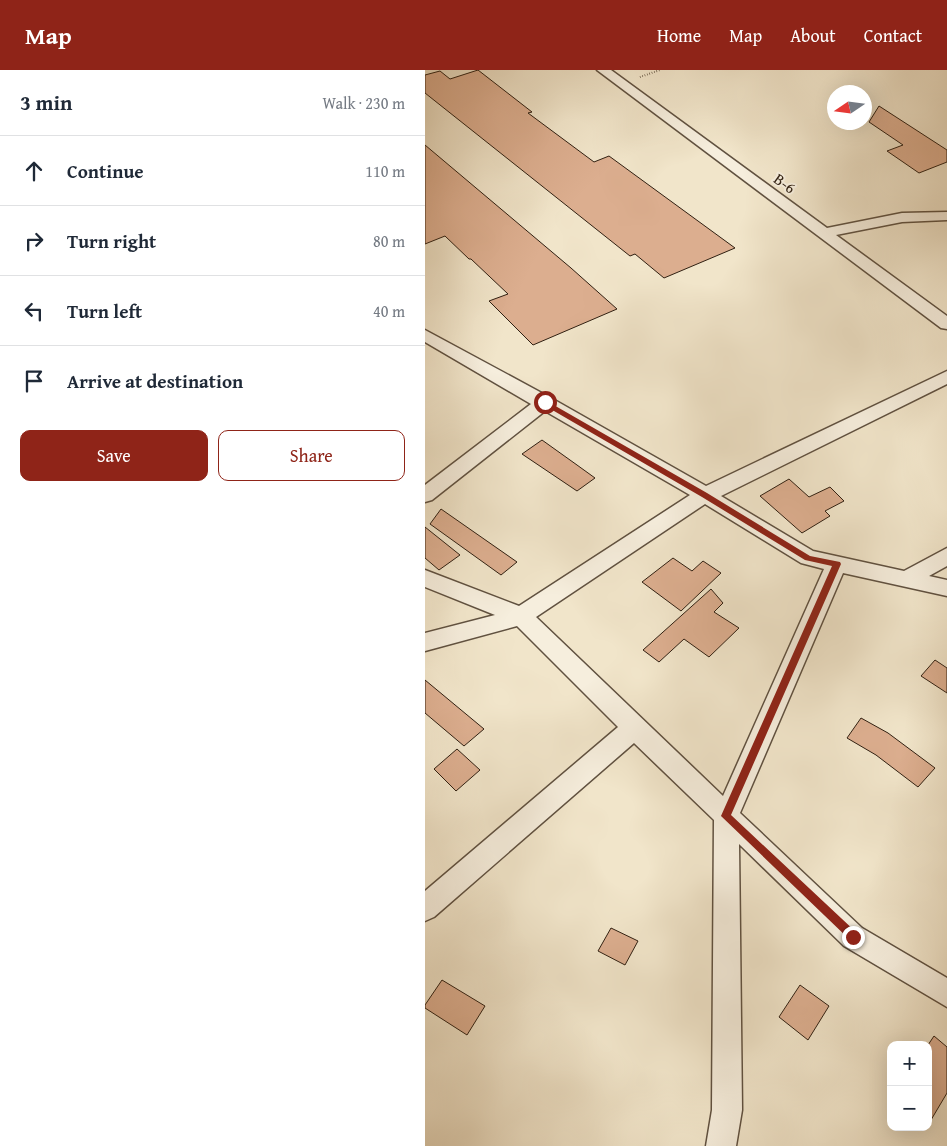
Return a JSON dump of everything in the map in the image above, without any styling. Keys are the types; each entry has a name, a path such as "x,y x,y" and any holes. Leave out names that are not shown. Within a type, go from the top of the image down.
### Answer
{"street":[{"name":"B-6","path":"603,70 947,324"},
{"path":"825,233 931,214 947,216"},
{"path":"425,336 545,402 705,495 808,558 947,588"},
{"path":"425,642 521,616 705,495 947,377"},
{"path":"425,495 545,402"},
{"path":"907,579 947,556"},
{"path":"721,1146 727,1110 726,816 837,564"},
{"path":"425,578 521,616 634,728 853,937 947,994"},
{"path":"425,908 634,728"}],"building":[{"path":"478,70 532,112 528,113 594,162 609,156 735,248 664,278 635,254 630,256 425,93 425,75 440,71 450,79"},
{"path":"879,106 947,150 947,162 919,173 887,151 903,145 872,124 872,117"},
{"path":"425,145 617,309 533,345 489,301 508,294 471,259 445,236 425,244"},
{"path":"542,440 595,478 577,491 522,454"},
{"path":"789,479 809,497 830,487 844,501 825,511 830,516 802,533 760,496"},
{"path":"441,509 517,562 501,575 430,524"},
{"path":"425,527 460,555 439,570 425,558"},
{"path":"673,558 692,571 703,561 721,573 681,611 642,582"},
{"path":"711,589 723,603 714,612 739,628 709,657 684,639 659,662 643,650"},
{"path":"935,660 947,668 947,693 921,676"},
{"path":"425,680 484,729 464,746 425,713"},
{"path":"861,718 888,733 935,768 918,787 876,755 847,738"},
{"path":"457,749 480,770 456,791 434,769"},
{"path":"611,928 638,941 625,965 598,951"},
{"path":"442,980 485,1006 467,1035 425,1008 425,1005"},
{"path":"800,985 829,1006 808,1040 779,1017"},
{"path":"934,1036 947,1047 947,1093 932,1118 932,1041"}],"route":[{"path":"545,402 705,495 808,558 837,564 726,816 853,937"}]}
